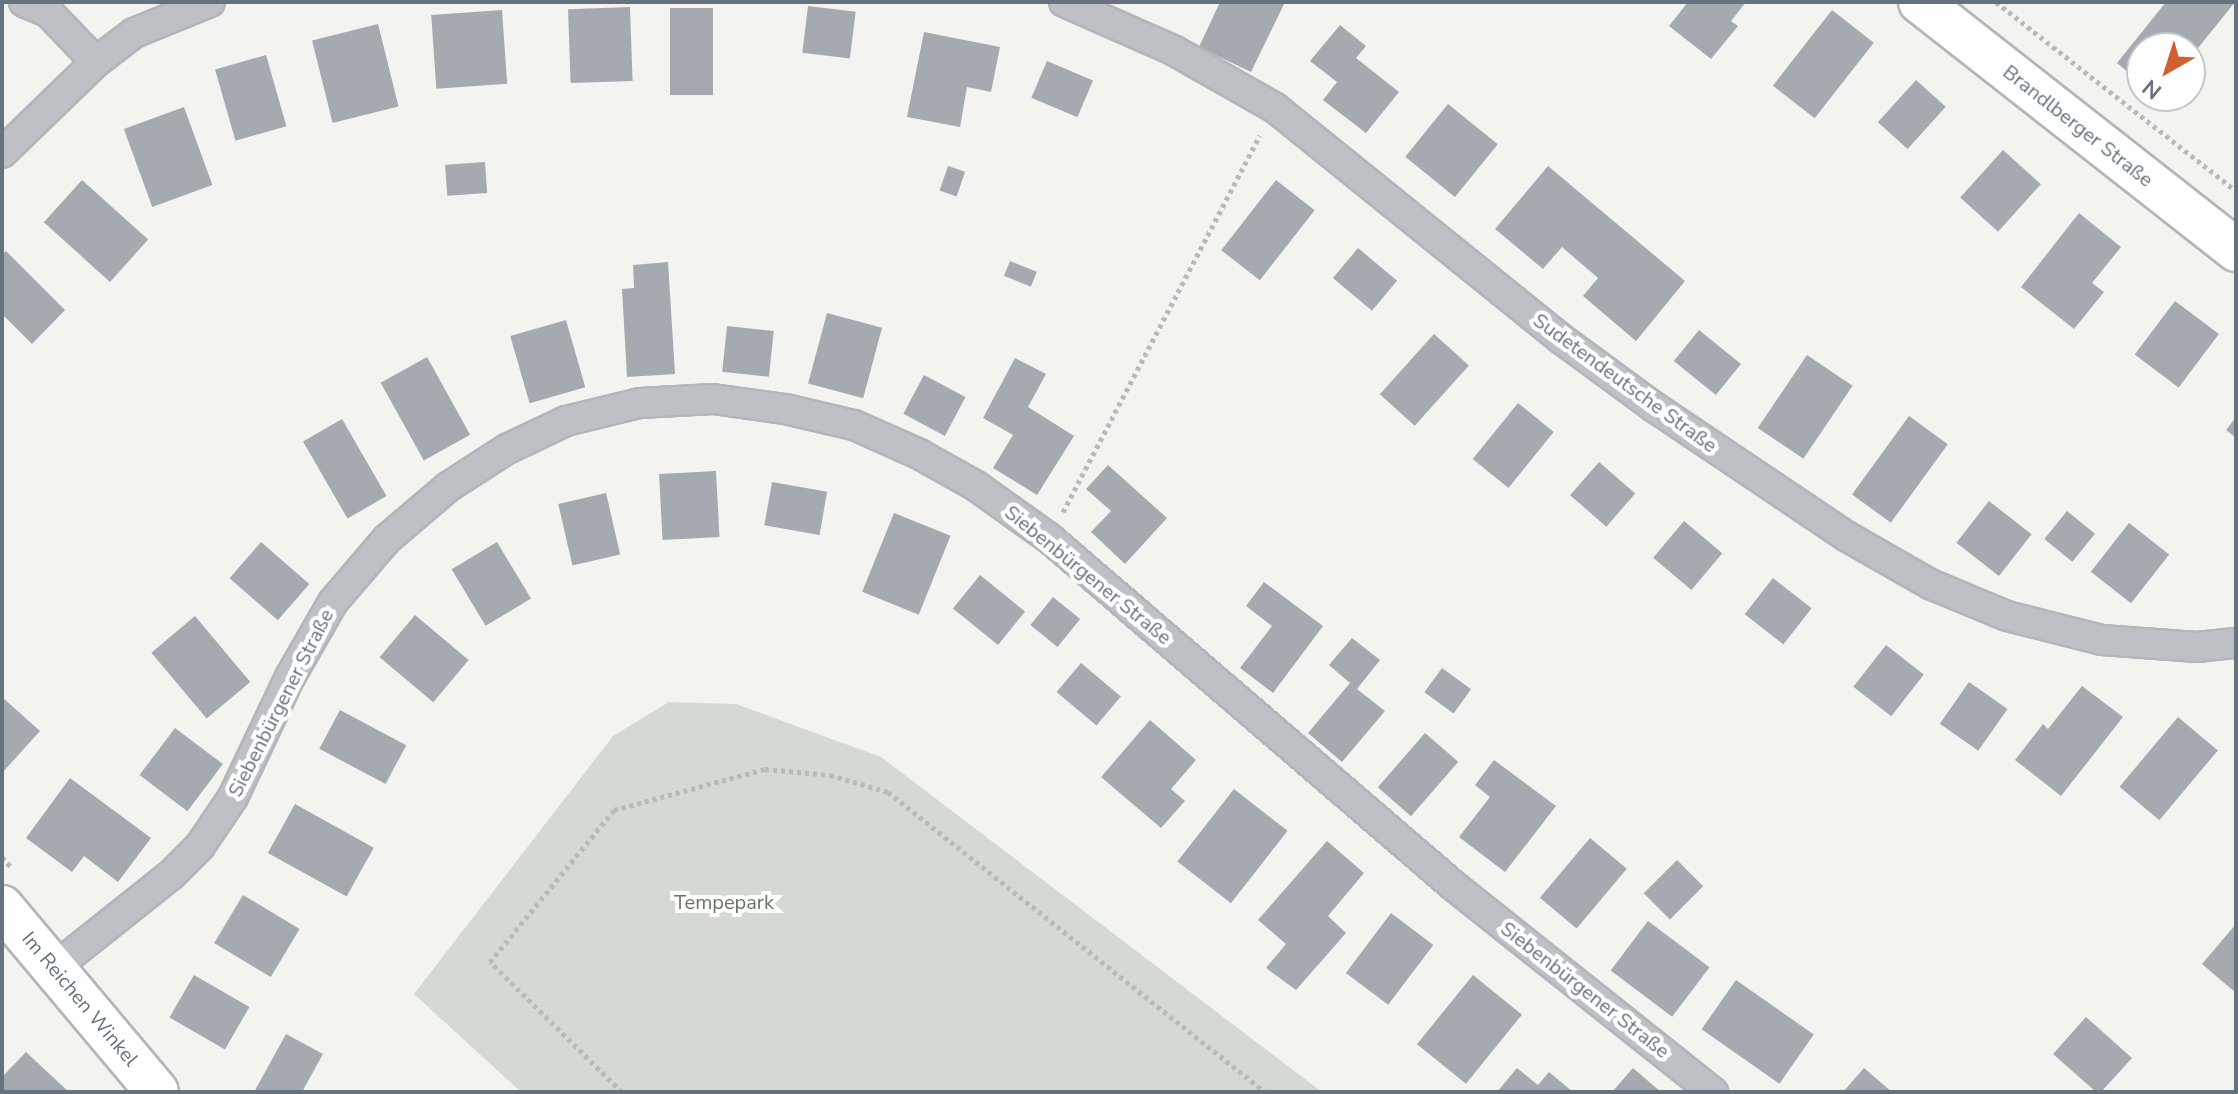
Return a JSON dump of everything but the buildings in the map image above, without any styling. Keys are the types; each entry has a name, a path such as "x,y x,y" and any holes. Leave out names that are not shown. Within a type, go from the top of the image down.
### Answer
{"street":[{"path":"24,2 48,12 96,62"},
{"path":"2,153 96,62 134,33 210,2"},
{"name":"Sudetendeutsche Straße","path":"1064,2 1173,50 1275,108 1560,338 1654,407 1846,536 1930,584 2007,616 2102,640 2197,647 2236,643"},
{"name":"Brandlberger Straße","path":"1920,2 2236,250"},
{"name":"Siebenbürgener Straße","path":"54,968 171,875 200,846 233,797 290,677 333,602 387,539 448,487 507,449 566,421 640,403 713,399 785,409 854,425 919,454 965,480 1049,538 1455,887 1713,1092"},
{"name":"Im Reichen Winkel","path":"2,907 157,1092"}],"path":[{"path":"1996,2 2236,191"},
{"path":"1049,538 1275,108"},
{"path":"622,1092 490,962 614,810 765,769 830,775 888,792 1265,1092"}],"green space":[{"name":"Tempepark","path":"669,702 736,704 881,757 1322,1092 521,1092 414,994 613,736"}]}
